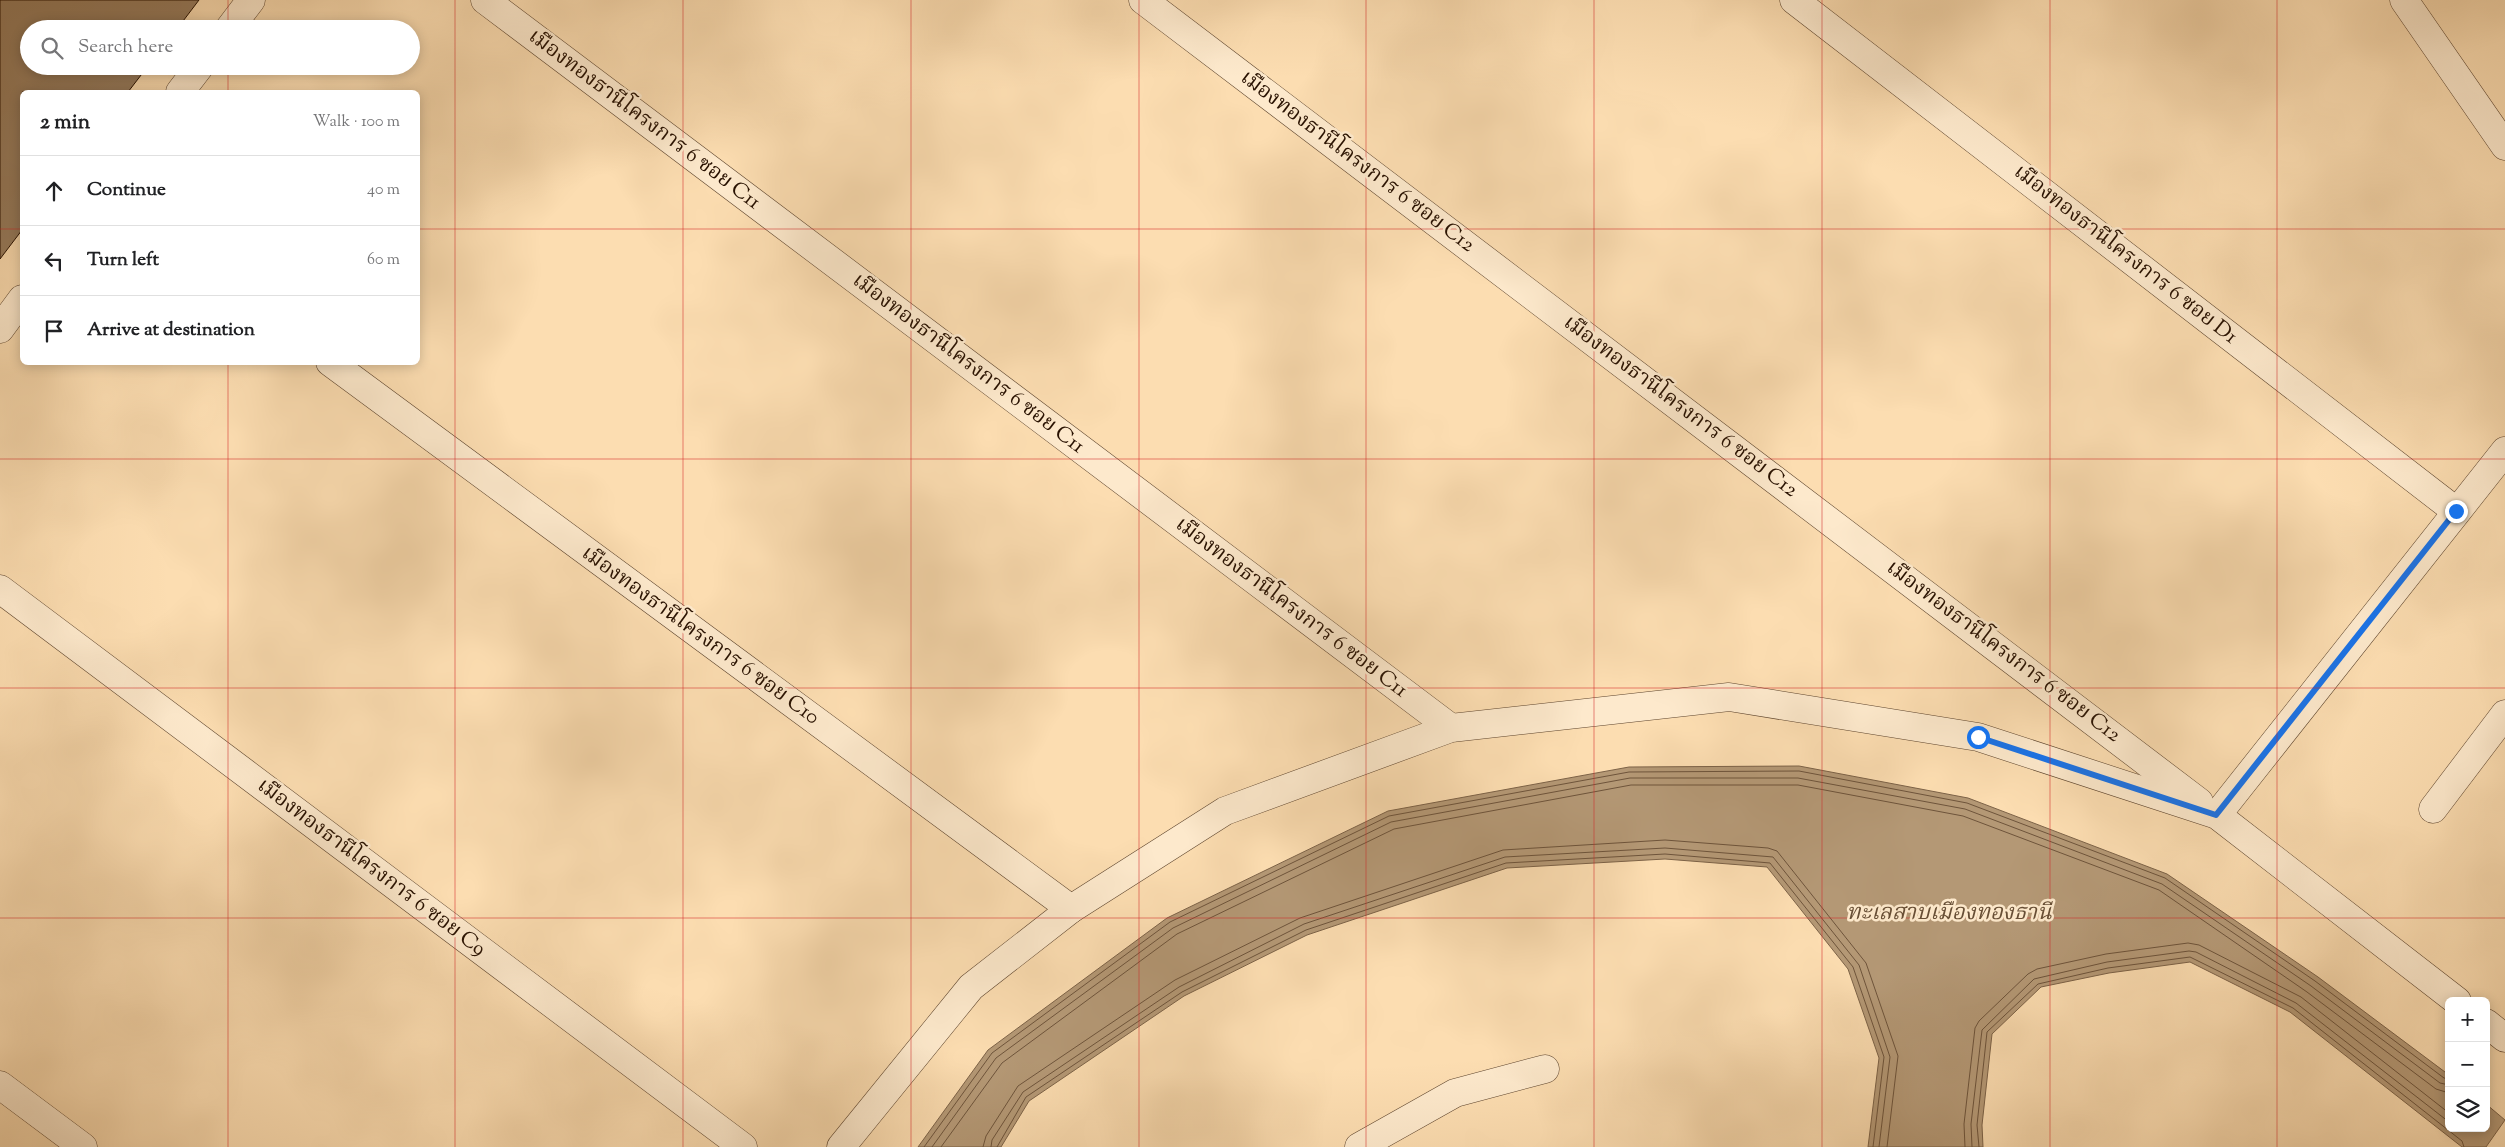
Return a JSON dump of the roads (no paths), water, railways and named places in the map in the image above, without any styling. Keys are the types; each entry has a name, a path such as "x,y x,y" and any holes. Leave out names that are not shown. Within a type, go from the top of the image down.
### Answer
{"street":[{"path":"236,20 251,0"},
{"name":"เมืองทองธานีโครงการ 6 ซอย C11","path":"484,0 1451,728"},
{"name":"เมืองทองธานีโครงการ 6 ซอย C12","path":"1143,0 2216,815 2452,997"},
{"name":"เมืองทองธานีโครงการ 6 ซอย D1","path":"1794,0 2456,511"},
{"path":"2404,0 2505,146"},
{"path":"182,90 193,75"},
{"path":"0,329 20,302"},
{"name":"เมืองทองธานีโครงการ 6 ซอย C10","path":"334,365 1071,910"},
{"path":"841,1147 971,987 1071,910 1225,811 1451,728 1729,697 1978,737 2216,815 2505,451"},
{"name":"เมืองทองธานีโครงการ 6 ซอย C9","path":"0,589 743,1147"},
{"path":"2433,809 2505,714"},
{"path":"2490,1026 2505,1038"},
{"path":"1359,1147 1455,1093 1545,1068"},
{"path":"0,1086 82,1147"}],"water":[{"name":"ทะเลสาบเมืองทองธานี","path":"1799,766 1968,798 2167,874 2318,977 2445,1072 2445,1132 2490,1132 2490,1107 2505,1120 2486,1147 2462,1147 2290,1012 2190,962 2109,973 2041,987 1992,1034 1982,1125 1983,1147 1868,1147 1879,1058 1848,969 1767,867 1665,859 1507,868 1307,935 1184,996 1029,1101 1001,1147 918,1147 988,1050 1167,918 1388,811 1629,767"}]}
